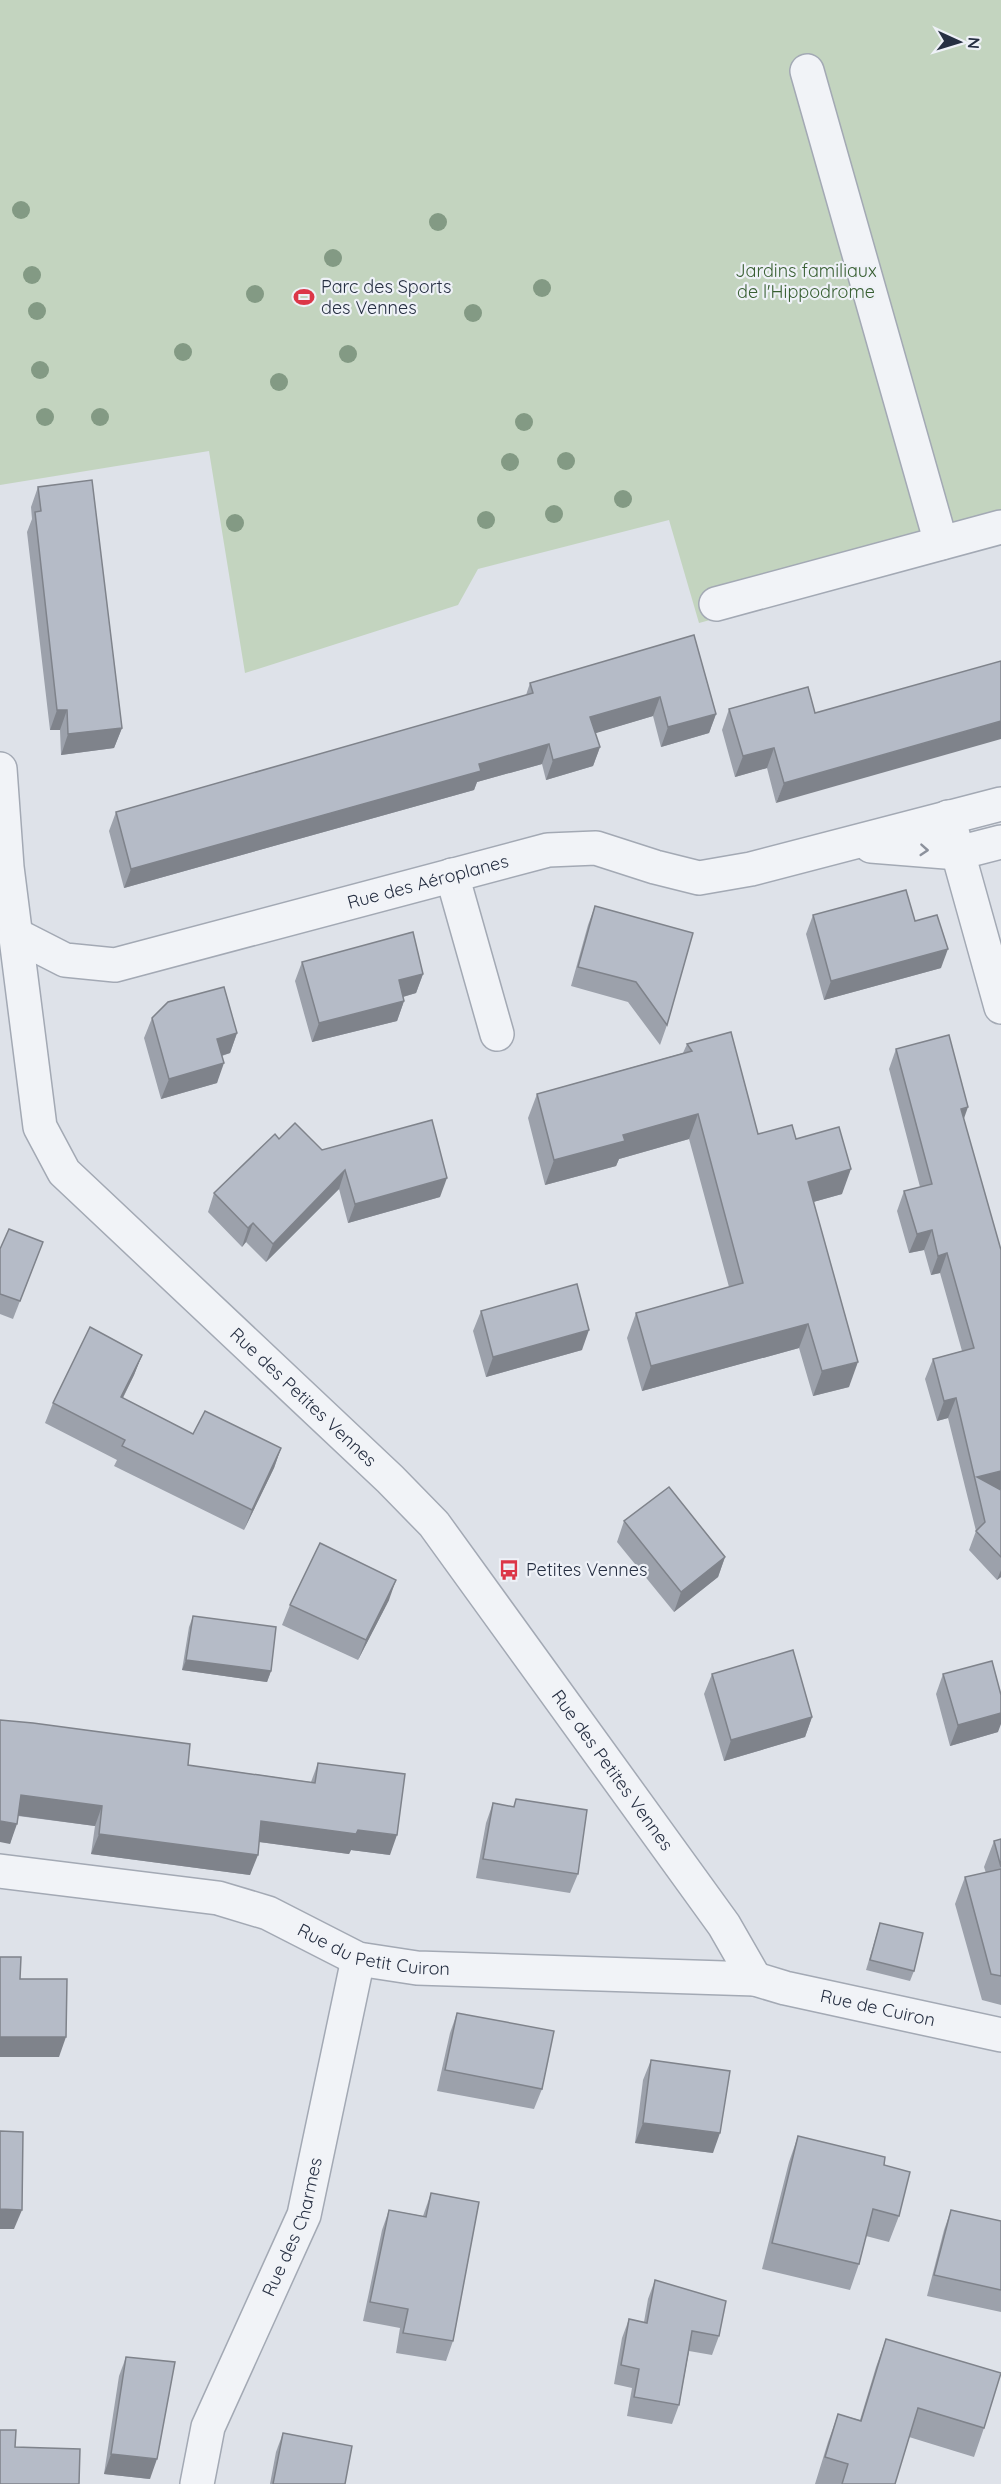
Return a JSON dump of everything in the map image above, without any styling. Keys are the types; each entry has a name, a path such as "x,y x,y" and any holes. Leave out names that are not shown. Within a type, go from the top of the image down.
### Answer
{"street":[{"path":"807,71 941,543"},
{"path":"716,604 1001,527"},
{"name":"Rue des Petites Vennes","path":"0,769 4,863 16,935 40,1127 64,1172 390,1479 434,1524 724,1925 755,1979"},
{"name":"Rue des Aéroplanes","path":"16,935 66,960 115,965 548,850 596,848 699,878 751,869 1001,804"},
{"path":"948,817 1001,1007"},
{"name":"Rue des Aéroplanes","path":"845,844 958,853 1001,842"},
{"path":"452,875 497,1034"},
{"name":"Rue du Petit Cuiron","path":"0,1871 218,1898 268,1913 358,1959 417,1968 755,1979"},
{"name":"Rue des Charmes","path":"197,2484 208,2427 304,2215 358,1959"},
{"name":"Rue de Cuiron","path":"755,1979 785,1988 1001,2035"}],"green space":[{"name":"Parc des Sports des Vennes","path":"0,0 1001,0 1001,540 699,623 669,520 478,569 458,605 245,673 209,451 0,485"}],"building":[{"path":"92,480 122,728 68,734 67,710 57,710 35,512 41,511 38,487"},
{"path":"694,635 716,714 668,727 660,697 590,717 600,747 553,760 549,744 479,764 481,771 131,869 116,812 533,693 530,683"},
{"path":"1001,661 1001,721 784,783 774,748 743,756 729,709 808,687 815,713"},
{"path":"906,890 915,921 937,915 948,949 831,981 813,915"},
{"path":"595,906 693,933 667,1025 636,982 578,967"},
{"path":"413,932 423,974 399,980 404,1001 319,1023 302,962"},
{"path":"224,987 237,1033 217,1039 224,1063 169,1079 152,1018 168,1002"},
{"path":"731,1032 758,1134 792,1125 796,1139 839,1127 851,1169 808,1182 858,1362 822,1371 808,1324 651,1366 636,1313 743,1283 698,1114 623,1135 625,1141 554,1160 537,1094 692,1051 687,1044"},
{"path":"949,1035 968,1107 961,1109 1001,1250 1001,1471 977,1477 1001,1490 1001,1557 976,1531 985,1522 956,1398 944,1401 933,1359 974,1348 947,1253 938,1256 932,1230 917,1234 904,1191 932,1184 896,1049"},
{"path":"432,1120 447,1178 355,1204 345,1170 273,1244 253,1223 248,1228 214,1193 275,1134 279,1139 295,1123 322,1150"},
{"path":"9,1229 43,1242 20,1301 0,1294 0,1249"},
{"path":"577,1284 589,1330 493,1357 481,1311"},
{"path":"90,1327 142,1355 121,1397 193,1434 205,1411 281,1448 252,1510 122,1446 125,1440 53,1403"},
{"path":"669,1487 725,1557 681,1592 624,1521"},
{"path":"320,1543 396,1580 366,1640 290,1605"},
{"path":"193,1616 276,1627 271,1671 186,1660"},
{"path":"793,1650 812,1717 731,1740 712,1674"},
{"path":"992,1661 1001,1695 1001,1713 958,1725 943,1674"},
{"path":"0,1720 190,1744 188,1765 315,1783 318,1763 405,1774 397,1835 358,1830 356,1834 261,1821 258,1855 99,1834 102,1806 21,1795 17,1824 0,1821"},
{"path":"516,1799 587,1810 578,1874 483,1859 493,1803 514,1807"},
{"path":"1001,1839 1001,1867 994,1841"},
{"path":"1001,1869 1001,1976 991,1974 965,1877"},
{"path":"880,1923 923,1933 914,1971 870,1960"},
{"path":"0,1957 21,1957 20,1979 67,1979 66,2037 0,2037"},
{"path":"457,2013 554,2031 542,2089 445,2070"},
{"path":"651,2060 730,2071 720,2133 643,2123"},
{"path":"0,2131 23,2132 22,2210 0,2209"},
{"path":"798,2136 885,2157 884,2165 910,2172 899,2216 873,2209 859,2264 772,2243"},
{"path":"431,2193 479,2202 453,2341 403,2333 408,2309 370,2302 389,2210 426,2217"},
{"path":"951,2210 1001,2221 1001,2290 934,2275"},
{"path":"655,2280 726,2301 719,2336 692,2331 679,2405 634,2397 639,2369 621,2365 629,2319 647,2323"},
{"path":"886,2339 1001,2373 984,2428 918,2408 895,2484 842,2484 848,2464 825,2457 838,2414 861,2421"},
{"path":"126,2357 175,2362 157,2459 111,2454"},
{"path":"0,2430 16,2430 15,2447 80,2449 79,2484 0,2484"},
{"path":"283,2433 352,2446 345,2484 273,2484"}],"place":[{"name":"Parc des Sports des Vennes","path":"304,297"},
{"name":"Petites Vennes","path":"509,1570"}],"park label":[{"name":"Jardins familiaux de l'Hippodrome","path":"806,281"}]}
